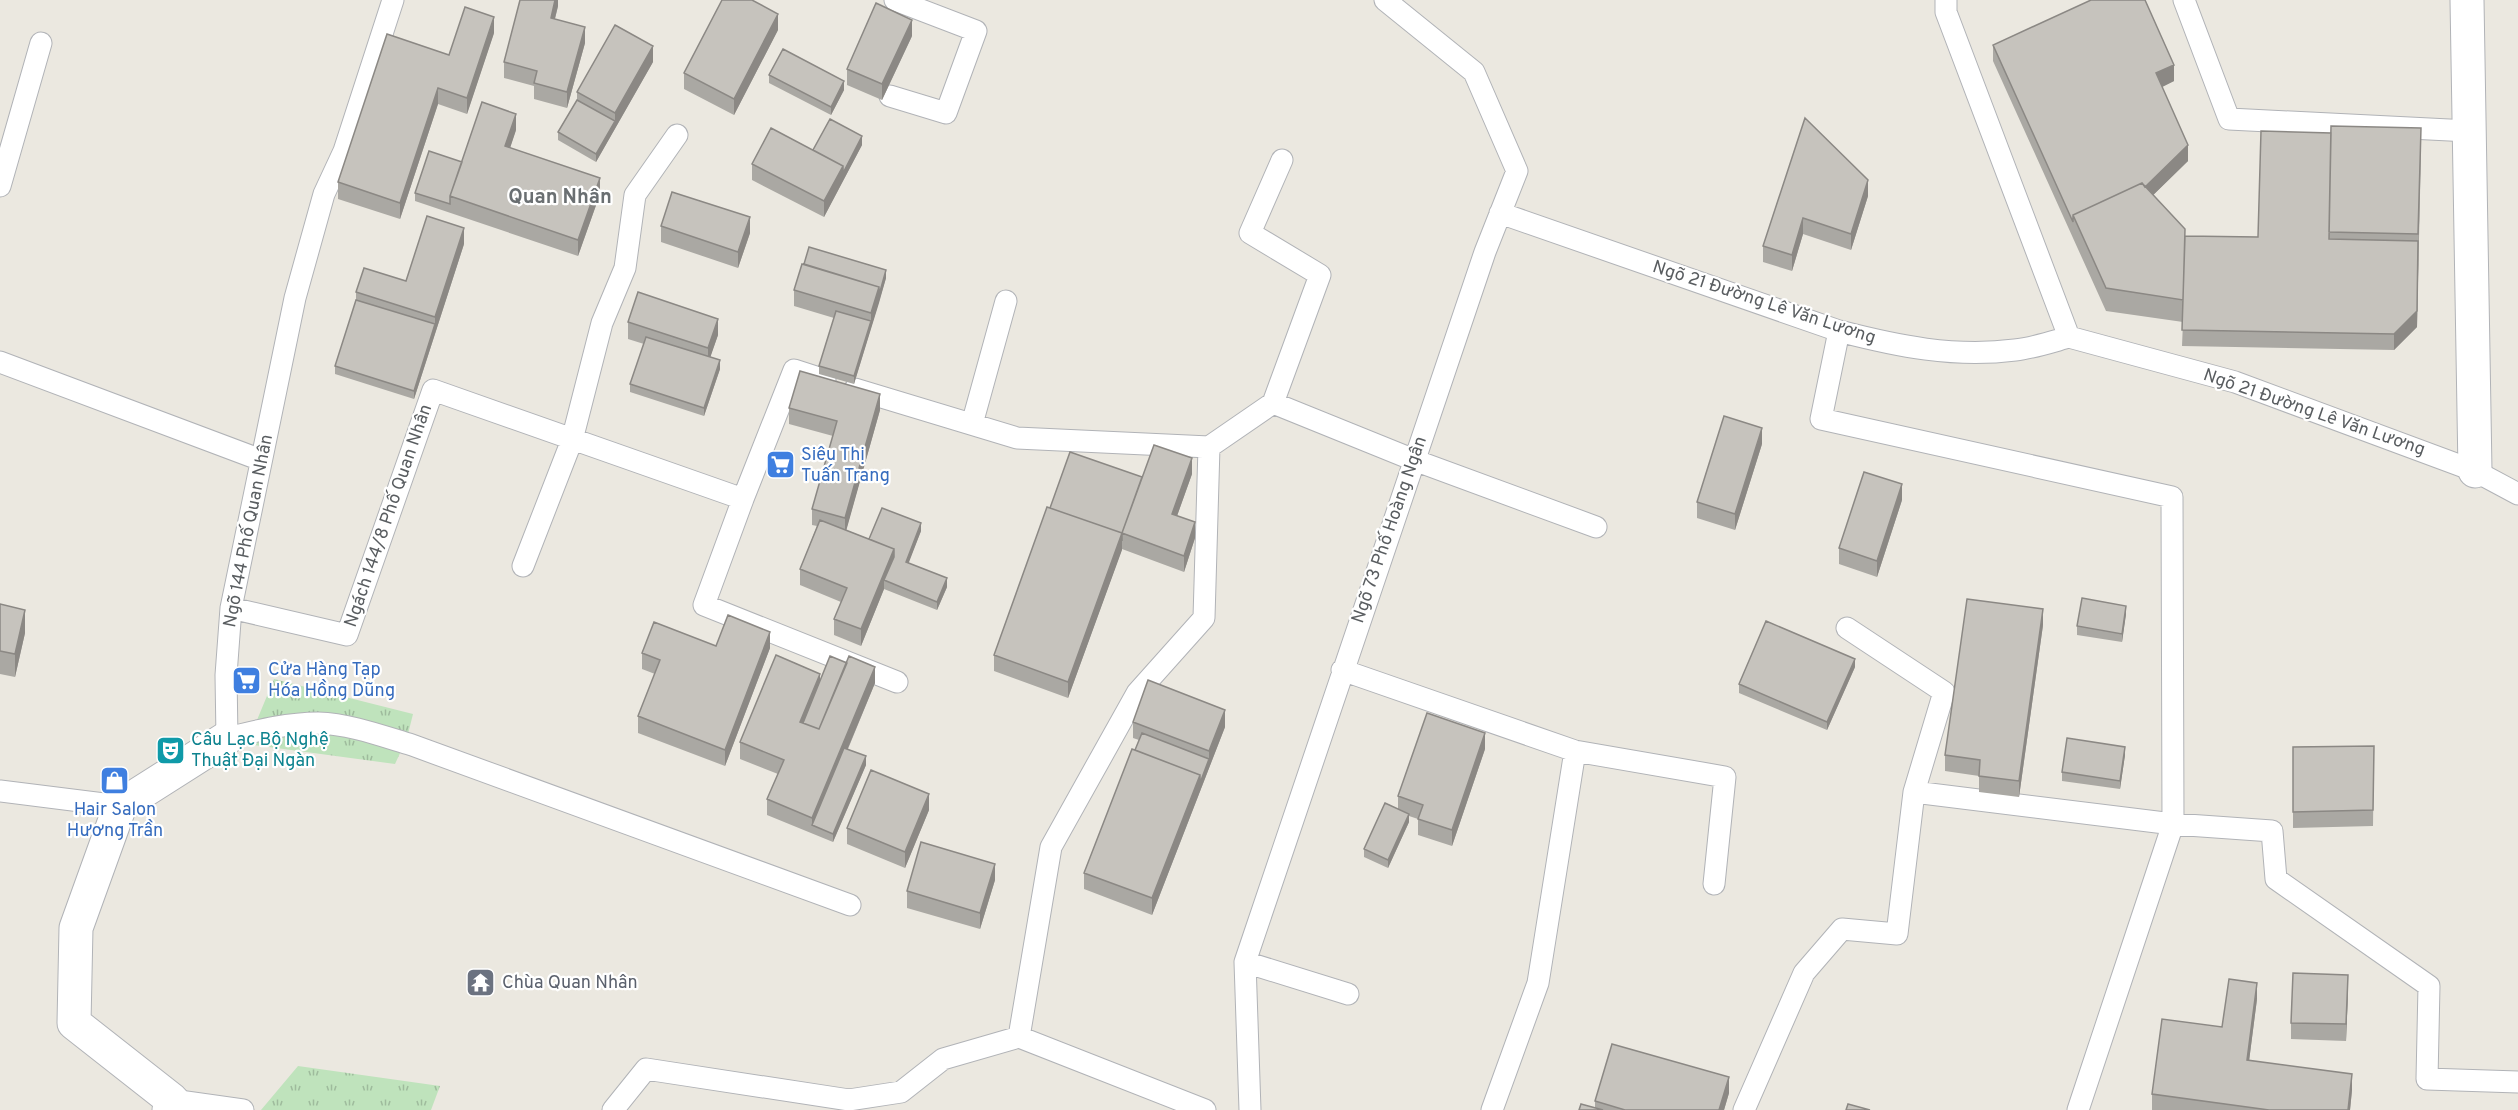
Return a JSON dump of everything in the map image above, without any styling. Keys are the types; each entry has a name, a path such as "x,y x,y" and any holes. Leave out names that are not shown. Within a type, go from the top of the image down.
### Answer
{"street":[{"path":"2467,0 2475,471"},
{"path":"170,1105 74,1023 76,928 120,806 227,738"}],"lane":[{"name":"Ngõ 144 Phố Quan Nhân","path":"227,738 226,675 231,608 295,298 324,194 344,151 393,0"},
{"path":"890,96 946,113 976,31 895,0"},
{"name":"Ngõ 73 Phố Hoàng Ngân","path":"1250,1110 1245,962 1414,460 1500,213 1517,171 1474,72 1385,0"},
{"path":"1947,0 1946,12 2069,337"},
{"path":"2184,0 2229,119 2469,131"},
{"path":"0,186 41,43"},
{"path":"523,566 572,440 602,323 625,268 635,195 677,135"},
{"path":"897,682 704,605 794,370 1017,438 1209,447 1273,403 1320,275 1250,233 1282,160"},
{"name":"Ngõ 21 Đường Lê Văn Lương","path":"1500,213 1839,331 1890,344 1926,350 1969,353 2016,350 2069,337 2235,382 2475,471 2518,494"},
{"path":"972,424 1006,301"},
{"path":"1839,331 1821,419 2172,497 2173,824 2078,1110"},
{"path":"0,362 261,460"},
{"name":"Ngách 144/8 Phố Quan Nhân","path":"231,608 347,635 433,390 743,499"},
{"path":"1273,403 1414,460 1596,527"},
{"path":"1019,1037 1051,848 1137,693 1204,618 1209,447"},
{"path":"1744,1110 1804,973 1842,929 1897,934 1914,792 1944,692 1847,628"},
{"path":"1342,670 1575,751 1725,777 1714,884"},
{"path":"227,738 264,729 318,723 358,729 434,752 850,905"},
{"path":"1492,1110 1538,983 1575,751"},
{"path":"0,791 120,806"},
{"path":"1914,792 2173,824 2272,831 2276,879 2429,986 2427,1079 2518,1082"},
{"path":"1245,962 1347,994"},
{"path":"613,1110 646,1069 849,1100 899,1101 943,1059 1019,1037 1205,1110"},
{"path":"170,1105 243,1110"}],"green space":[{"path":"274,679 413,714 407,738 395,764 247,744"},
{"path":"298,1066 440,1086 431,1110 261,1110"}],"building":[{"path":"520,0 555,0 551,18 585,27 567,92 534,83 537,71 504,62"},
{"path":"722,0 752,0 778,14 734,99 684,73"},
{"path":"2091,0 2145,0 2174,65 2156,73 2188,145 2145,187 2142,183 2073,215 2073,222 1993,45"},
{"path":"876,3 912,20 882,84 847,69"},
{"path":"465,7 494,17 467,98 438,88 400,203 338,182 387,34 449,55"},
{"path":"615,25 653,46 615,113 577,92"},
{"path":"783,49 844,81 831,107 769,75"},
{"path":"577,100 615,121 596,154 558,132"},
{"path":"482,102 516,114 505,146 600,178 578,240 450,196"},
{"path":"1805,118 1868,180 1851,234 1803,218 1792,255 1763,246"},
{"path":"830,119 862,136 843,173 843,166 813,150"},
{"path":"2331,126 2421,128 2418,234 2329,232"},
{"path":"771,128 843,166 824,201 752,164"},
{"path":"2261,131 2331,133 2329,239 2418,241 2417,311 2394,334 2182,330 2185,236 2258,237"},
{"path":"429,151 462,162 450,196 450,204 415,193"},
{"path":"2142,183 2185,229 2183,300 2106,288 2073,215"},
{"path":"672,192 750,217 738,252 661,226"},
{"path":"427,216 464,228 435,317 356,292 364,268 406,281"},
{"path":"809,247 886,270 879,295 879,287 804,264"},
{"path":"802,264 879,287 871,313 794,290"},
{"path":"638,292 718,319 708,348 628,322"},
{"path":"356,300 435,324 414,391 335,366"},
{"path":"836,311 871,321 854,376 819,366"},
{"path":"646,337 720,360 704,408 630,384"},
{"path":"800,371 880,394 845,518 812,509 837,421 789,408"},
{"path":"1724,416 1762,428 1735,514 1697,502"},
{"path":"1154,445 1192,458 1172,514 1195,522 1184,556 1122,533"},
{"path":"1070,452 1142,477 1122,533 1050,508"},
{"path":"1864,472 1902,484 1877,561 1839,548"},
{"path":"1047,507 1122,533 1068,682 994,655"},
{"path":"882,508 921,523 906,562 947,578 937,602 884,580 894,557 894,549 869,539"},
{"path":"820,520 894,549 861,629 834,619 847,588 800,569"},
{"path":"2082,598 2126,606 2122,634 2077,626"},
{"path":"1967,599 2043,609 2019,781 1979,776 1980,760 1945,755"},
{"path":"0,604 25,610 15,654 0,651"},
{"path":"728,615 770,632 725,750 638,716 660,660 642,653 654,622 716,646"},
{"path":"1766,621 1855,659 1827,722 1739,684"},
{"path":"776,655 820,674 800,722 819,729 849,656 875,667 812,818 767,799 784,760 740,742"},
{"path":"830,656 847,663 819,729 803,723"},
{"path":"1148,680 1225,710 1209,751 1133,722"},
{"path":"1427,713 1485,733 1452,830 1418,819 1423,805 1398,796"},
{"path":"1142,733 1209,759 1200,783 1200,775 1135,750"},
{"path":"2067,738 2125,747 2120,781 2062,772"},
{"path":"2374,746 2373,810 2293,812 2293,747"},
{"path":"844,748 866,756 833,834 812,825"},
{"path":"1132,749 1200,775 1152,898 1084,873"},
{"path":"871,770 929,794 905,852 847,828"},
{"path":"1385,803 1409,814 1388,860 1364,849"},
{"path":"921,842 995,864 980,913 907,891"},
{"path":"2293,973 2348,975 2346,1024 2291,1023"},
{"path":"2229,979 2257,983 2247,1060 2352,1074 2348,1110 2269,1110 2152,1094 2162,1019 2222,1027"},
{"path":"1612,1044 1729,1077 1719,1110 1625,1110 1595,1101"},
{"path":"1581,1104 1603,1110 1579,1110"},
{"path":"1848,1104 1870,1110 1846,1110"}],"place":[{"name":"Siêu Thị Tuấn Trang","path":"780,465"},
{"name":"Cửa Hàng Tạp Hóa Hồng Dũng","path":"247,680"},
{"name":"Câu Lạc Bộ Nghệ Thuật Đại Ngàn","path":"170,750"},
{"name":"Hair Salon Hương Trần","path":"115,781"},
{"name":"Chùa Quan Nhân","path":"481,983"}],"district":[{"name":"Quan Nhân","path":"560,198"}]}
